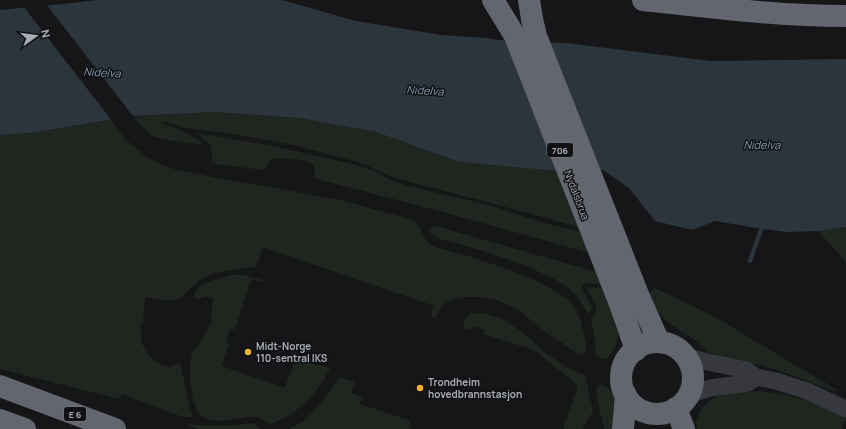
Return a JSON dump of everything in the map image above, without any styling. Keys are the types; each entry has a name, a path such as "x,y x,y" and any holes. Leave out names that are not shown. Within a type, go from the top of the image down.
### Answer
{"highway":[{"name":"Nydalsbrua","path":"493,0 515,36 629,301"},
{"name":"Nydalsbrua","path":"529,0 536,36 629,301"},
{"path":"643,0 773,13 815,16 846,16"},
{"name":"706","path":"629,301 659,342"},
{"name":"706","path":"629,301 636,350"},
{"path":"645,429 675,406 692,386 693,377 692,368 683,352 668,344 659,342 643,345 627,359 622,371 623,388 626,395 637,407 652,413 675,406"},
{"name":"E 6","path":"0,386 115,429"},
{"path":"623,429 626,395"},
{"path":"675,406 684,429"},
{"path":"0,420 25,429"}],"street":[{"path":"685,356 746,370 756,377 776,381 807,391 846,409"},
{"path":"675,406 710,388 748,382 756,377"}],"shaded area":[{"path":"215,112 299,118 376,132 459,162 558,171 580,228 392,177 361,163 293,145 239,135 186,128 166,122 160,123 187,133 202,143 201,145 155,137 148,133 133,116"},
{"path":"111,120 126,140 146,156 158,163 177,170 340,200 399,216 414,221 421,230 426,241 435,247 462,254 533,279 567,299 575,308 581,321 586,343 586,352 582,355 578,354 544,331 517,309 497,300 478,297 455,299 444,304 435,318 431,316 434,306 263,247 256,267 228,270 208,276 177,299 167,301 146,297 143,322 141,326 141,338 144,348 150,357 161,364 170,367 180,362 191,413 194,417 180,416 122,394 119,399 0,369 0,135 30,133"},
{"path":"197,133 273,146 352,164 372,170 391,180 408,186 489,205 544,223 582,232 590,253 317,179 315,177 313,164 311,163 286,158 275,158 271,160 264,170 215,164 212,162 211,146"},
{"path":"432,226 597,272 602,285 587,283 583,285 582,288 592,307 591,311 588,314 573,292 568,287 557,281 508,259 437,238 431,231 430,228"},
{"path":"846,227 846,263 818,231"},
{"path":"233,275 244,275 263,280 262,282 251,279 235,330 231,328 226,342 229,343 222,366 285,388 295,359 330,368 318,388 303,405 289,415 269,425 260,418 254,417 215,421 209,420 198,412 194,404 190,378 192,352 196,349 212,321 213,301 212,298 205,296 198,299 195,298 195,293 197,288 208,282"},
{"path":"587,287 603,288 618,334 614,348 610,355 605,359 596,355 591,319 596,312 596,308"},
{"path":"654,288 715,317 834,388 836,392 761,365 718,357 708,352 692,338 670,324 659,313 648,294"},
{"path":"472,313 487,314 501,318 525,334 543,351 568,368 585,375 593,412 583,429 563,429 577,389 575,383 534,350 483,334 484,329 473,326 471,330 466,329 464,322"},
{"path":"340,377 355,382 351,393 362,397 360,404 411,421 409,428 412,429 289,429 304,420 313,412"},
{"path":"599,385 603,385 609,389 617,406 617,429 604,429 596,393 596,389"},
{"path":"760,391 787,395 822,406 846,418 842,429 697,429 696,422 699,413 705,405 716,396 737,392"},
{"path":"249,423 260,428 197,429 187,424 218,426"}],"water":[{"name":"Nidelva","path":"97,0 282,0 356,21 441,35 498,40 567,43 711,61 846,59 846,227 818,231 788,232 715,221 692,230 655,221 629,188 603,170 558,171 459,162 376,132 299,118 215,112 133,116 30,133 0,135 0,10"}],"pier":[{"path":"46,4 135,118 113,122 23,6"}],"waterway":[{"path":"750,261 763,224"}],"place":[{"name":"Midt-Norge 110-sentral IKS","path":"248,352"},
{"name":"Trondheim hovedbrannstasjon","path":"420,388"}]}
